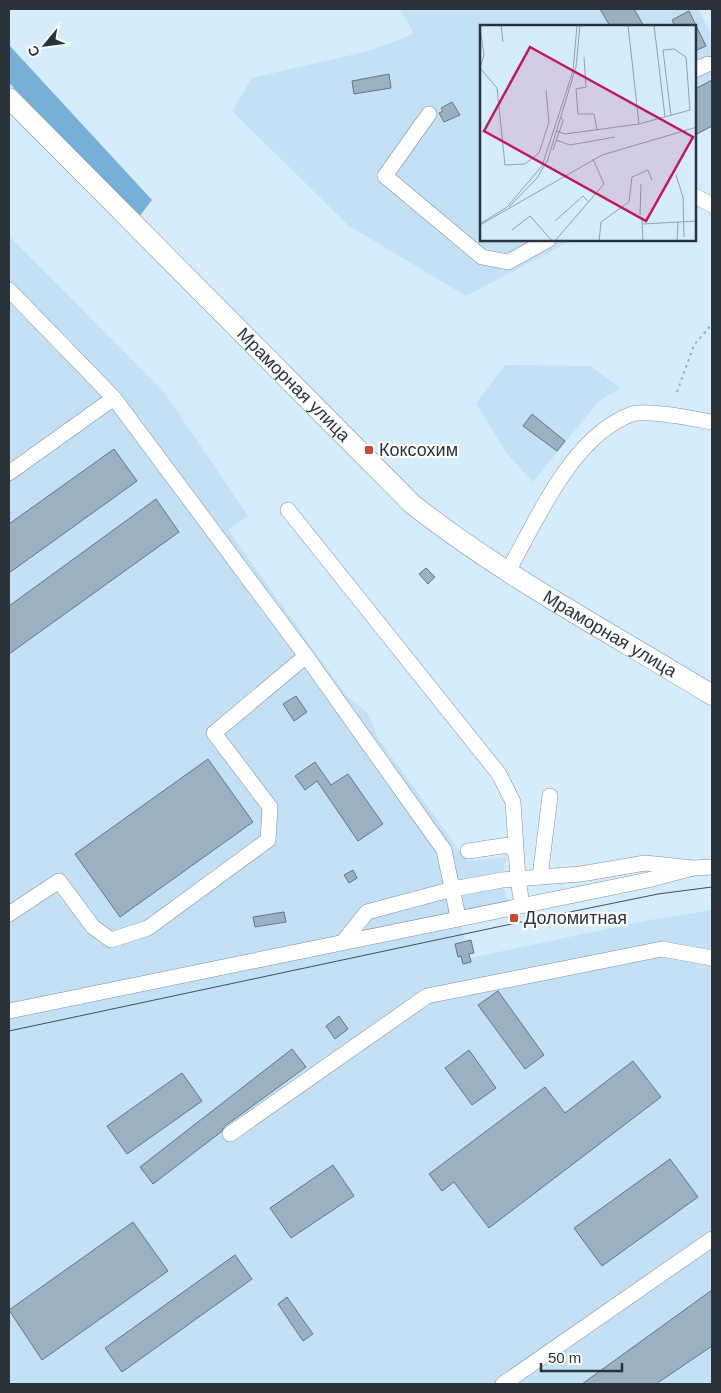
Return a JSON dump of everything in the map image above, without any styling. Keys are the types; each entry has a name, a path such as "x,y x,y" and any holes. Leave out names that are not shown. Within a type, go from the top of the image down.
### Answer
{"main road":[{"name":"Мраморная улица","path":"9,98 412,504 450,533 508,571 712,694"}],"street":[{"path":"429,114 385,176 482,257 508,262 546,241"},
{"path":"696,197 712,206"},
{"path":"9,290 114,398 306,656 444,850 458,917"},
{"path":"9,473 114,398"},
{"path":"508,571 560,479 595,436 633,414 670,415 712,422"},
{"path":"288,510 498,774 513,802 518,879 522,904"},
{"path":"9,914 59,881 93,927 111,940 148,928 268,840 270,807 214,733 306,656"},
{"path":"540,877 550,796"},
{"path":"468,851 509,845 516,853"},
{"path":"344,941 366,912 453,889 518,879 581,874 645,862 693,868 712,867"},
{"path":"9,1011 458,917 648,880 693,868"},
{"path":"230,1134 427,996 662,949 712,958"},
{"path":"503,1384 712,1239"}],"path":[{"path":"677,392 694,345 712,324"}],"shaded area":[{"path":"400,9 698,9 712,36 712,127 696,135 696,25 480,25 480,241 571,241 466,296 349,226 232,111 252,78 368,51 414,34"},
{"path":"9,45 152,200 139,217 9,83"},
{"path":"9,236 164,392 248,516 228,530 347,696 368,713 378,738 467,861 508,857 501,876 510,911 461,922 465,941 471,940 474,953 469,954 470,958 644,921 712,910 712,1384 9,1384"},
{"path":"505,365 590,366 620,388 598,402 533,482 507,454 476,403"}],"building":[{"path":"600,9 634,9 643,25 609,25"},
{"path":"689,11 696,25 674,25 672,20"},
{"path":"696,25 706,46 696,51"},
{"path":"389,74 391,88 354,94 352,81"},
{"path":"712,80 712,126 696,134 696,88"},
{"path":"452,102 460,115 444,122 439,113 443,111 441,108"},
{"path":"532,414 565,441 557,451 523,426"},
{"path":"114,449 137,481 9,573 9,524"},
{"path":"156,499 179,532 9,654 9,606"},
{"path":"426,568 435,577 428,584 419,574"},
{"path":"296,696 307,712 294,721 283,704"},
{"path":"208,759 253,822 120,917 75,854"},
{"path":"315,762 331,785 348,774 383,824 358,841 317,781 305,790 295,776"},
{"path":"353,870 357,878 349,883 344,875"},
{"path":"284,912 286,922 255,927 253,917"},
{"path":"471,940 474,953 469,954 471,962 463,964 461,956 458,957 455,944"},
{"path":"498,991 544,1055 525,1069 478,1005"},
{"path":"339,1016 348,1029 335,1039 326,1026"},
{"path":"292,1049 306,1067 225,1126 221,1132 153,1184 140,1167"},
{"path":"469,1050 496,1088 472,1105 445,1068"},
{"path":"633,1061 661,1097 489,1228 454,1182 442,1191 429,1174 545,1087 565,1113"},
{"path":"182,1073 202,1101 127,1154 107,1126"},
{"path":"670,1159 698,1197 602,1266 574,1228"},
{"path":"333,1165 354,1196 291,1238 270,1208"},
{"path":"133,1222 168,1271 42,1360 9,1310"},
{"path":"235,1255 252,1279 122,1372 105,1348"},
{"path":"712,1290 712,1346 656,1384 582,1384"},
{"path":"287,1297 313,1334 303,1341 278,1304"}],"tram line":[{"path":"9,1031 516,923 658,894 712,887"}],"place":[{"name":"Коксохим","path":"369,450"},
{"name":"Доломитная","path":"514,918"}]}
